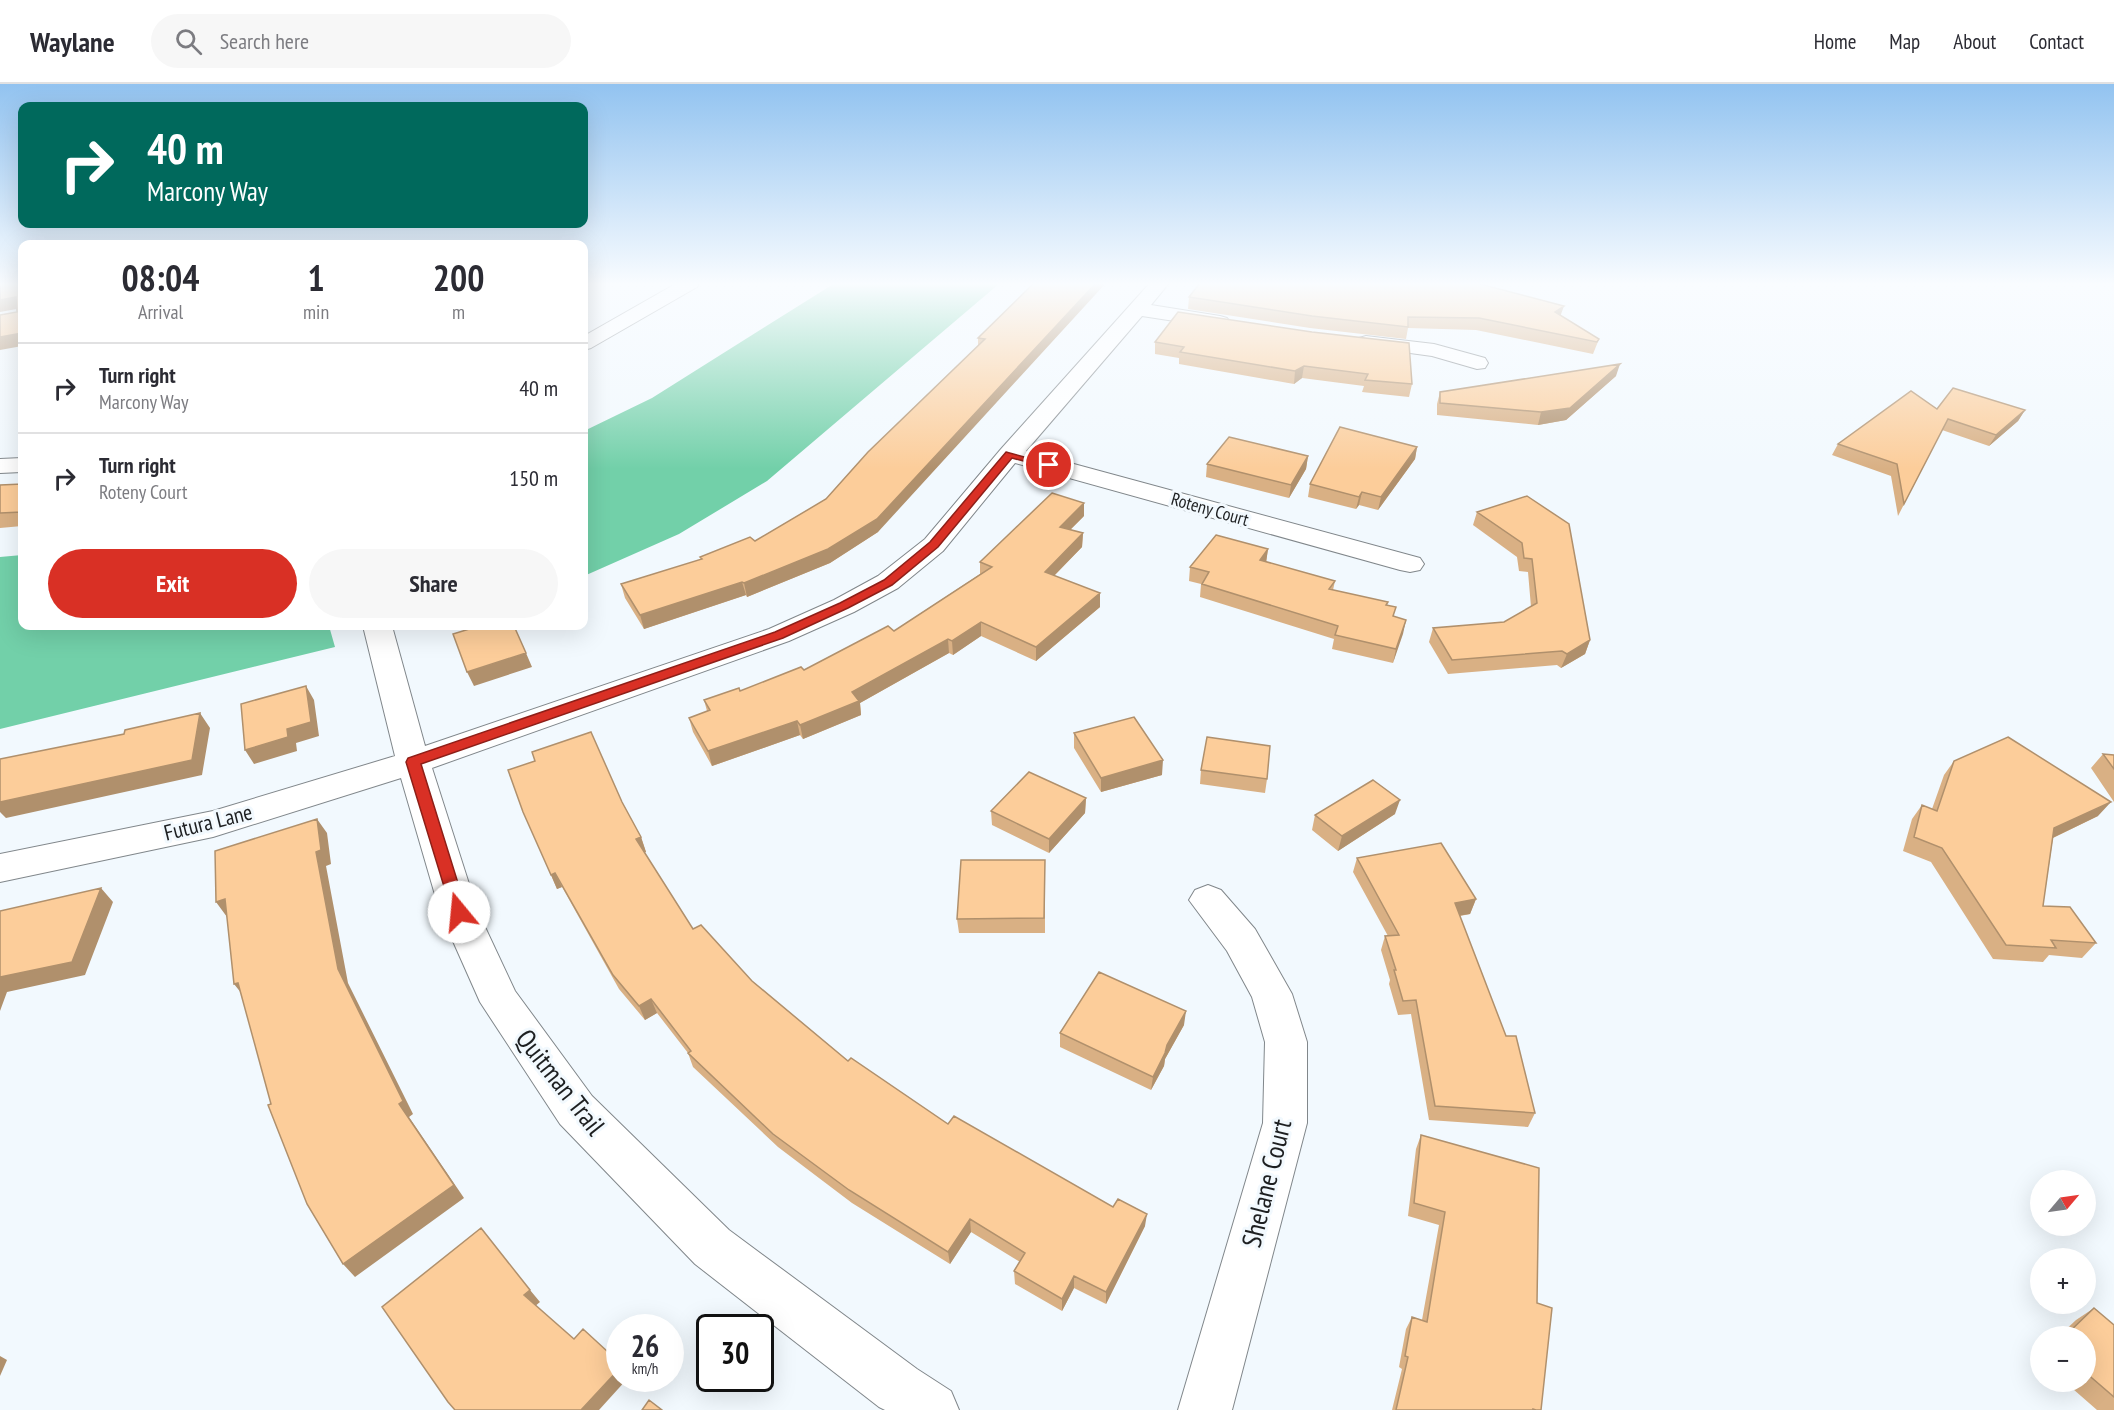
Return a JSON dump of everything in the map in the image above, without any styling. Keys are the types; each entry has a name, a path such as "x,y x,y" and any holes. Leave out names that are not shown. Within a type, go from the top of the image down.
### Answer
{"street":[{"name":"Futura Lane","path":"0,868 213,824 413,762 779,635 844,606 888,582 934,545 1106,345"},
{"path":"1388,345 1434,350 1477,363"},
{"name":"Roteny Court","path":"1010,454 1410,564"},
{"path":"0,466 18,465"},
{"name":"Quitman Trail","path":"378,630 413,762 459,912 500,1002 576,1110 712,1247 898,1388 932,1410"},
{"name":"Shelane Court","path":"1204,1410 1285,1123 1286,1042 1272,994 1242,940 1208,900"}],"green space":[{"path":"737,345 927,345 767,481 679,534 588,574 588,429 652,398"},
{"path":"18,555 18,630 330,630 335,647 0,729 0,557"}],"building":[{"path":"979,345 1039,345 877,519 828,549 744,583 640,615 621,584 702,559 700,557 750,537 755,541 826,499 868,452"},
{"path":"1172,345 1409,345 1412,384 1365,380 1368,374 1304,366 1295,371 1180,352 1184,347"},
{"path":"1620,364 1570,408 1541,412 1440,403 1440,392"},
{"path":"1953,388 2025,410 1996,435 1948,419 1904,504 1897,464 1838,444 1911,391 1937,409"},
{"path":"1340,427 1417,447 1381,497 1362,492 1359,497 1310,484"},
{"path":"1229,437 1308,456 1291,485 1207,464"},
{"path":"18,484 18,512 0,513 0,485"},
{"path":"1052,493 1084,503 1060,527 1083,533 1045,572 1100,593 1036,647 981,622 952,641 948,639 852,692 859,701 800,725 797,721 708,751 689,718 710,710 704,700 739,688 740,691 801,667 804,670 888,626 894,631 992,567 980,562"},
{"path":"1527,496 1569,524 1590,640 1567,654 1562,651 1452,660 1433,628 1504,622 1537,603 1532,559 1524,558 1522,543 1477,512"},
{"path":"1216,535 1268,549 1260,560 1335,581 1329,589 1388,602 1386,605 1396,607 1393,616 1406,620 1396,649 1335,635 1338,626 1202,584 1209,572 1190,567"},
{"path":"466,630 516,630 526,653 467,672 453,634"},
{"path":"306,686 311,722 287,729 288,737 245,750 241,704"},
{"path":"200,713 192,760 0,802 0,759 124,734 125,730"},
{"path":"1134,717 1163,760 1101,778 1074,733"},
{"path":"591,732 622,802 641,837 636,839 693,929 701,925 752,981 848,1061 851,1058 948,1124 954,1116 1113,1207 1118,1199 1147,1214 1106,1292 1074,1276 1062,1299 1014,1271 1025,1253 970,1219 948,1252 849,1190 773,1134 688,1053 691,1051 651,999 639,1006 613,975 555,873 551,875 523,812 508,770 535,761 532,752"},
{"path":"1207,737 1270,746 1267,779 1201,770"},
{"path":"2008,737 2111,802 2054,828 2043,906 2070,907 2096,943 2051,940 2056,948 2006,945 1942,848 1914,837 1922,805 1937,811 1954,761"},
{"path":"2103,754 2114,755 2114,769"},
{"path":"1029,772 1086,798 1049,839 991,811"},
{"path":"1373,780 1400,800 1342,836 1315,815"},
{"path":"317,819 321,850 316,852 338,969 403,1101 399,1104 454,1185 343,1264 307,1204 268,1105 271,1104 238,983 234,984 225,899 216,902 215,851"},
{"path":"1441,843 1476,899 1455,903 1506,1036 1516,1036 1535,1113 1435,1106 1416,1000 1403,1001 1385,936 1399,935 1357,858"},
{"path":"961,860 1045,860 1044,918 957,919"},
{"path":"101,888 72,962 0,977 0,911"},
{"path":"1099,972 1186,1011 1153,1077 1060,1033"},
{"path":"1421,1135 1539,1168 1537,1303 1552,1308 1541,1410 1396,1410 1408,1357 1405,1356 1412,1317 1427,1322 1445,1212 1414,1203"},
{"path":"481,1228 530,1290 524,1295 574,1339 583,1329 606,1350 606,1383 581,1410 455,1410 382,1307"},
{"path":"2096,1310 2114,1325 2114,1397 2096,1381 2096,1326 2075,1326 2088,1314 2096,1314"},
{"path":"649,1400 662,1410 642,1410"}],"route":[{"path":"459,912 413,762 779,635 844,606 888,582 934,545 1010,454 1049,465"}]}
